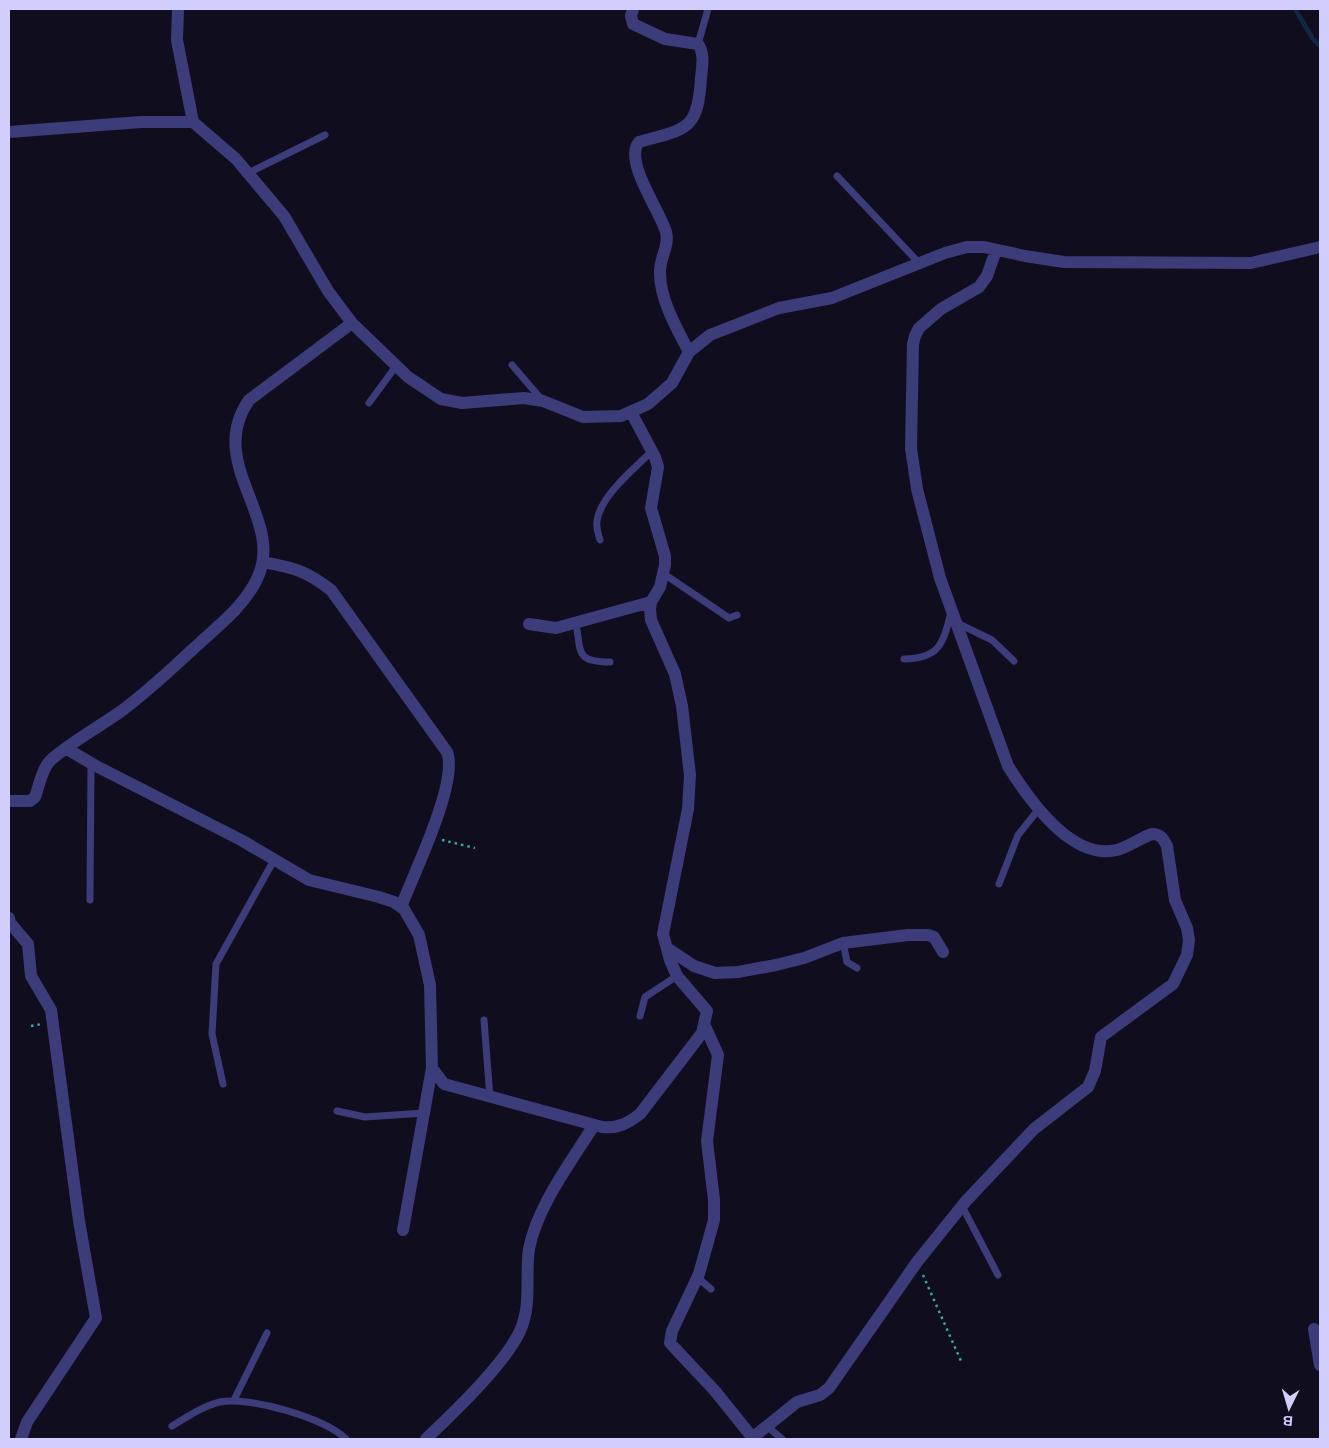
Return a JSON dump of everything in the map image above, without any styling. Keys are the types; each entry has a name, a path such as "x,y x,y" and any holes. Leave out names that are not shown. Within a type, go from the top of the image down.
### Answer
{"street":[{"path":"178,9 177,40 193,122 236,159 291,226 328,291 352,323 396,366 424,390 441,399 462,403 524,398 543,401 584,417 621,416 648,404 672,383 690,352 710,335 779,308 832,298 919,263 967,247 1073,262 1252,263 1320,247"},
{"path":"633,9 631,21 637,27 665,39 698,44 703,55 700,96 694,117 687,125 674,133 639,142 635,153 645,190 667,233 660,272 661,287 676,326 690,352"},
{"path":"9,132 141,122 193,122"},
{"path":"705,1026 718,1056 707,1141 715,1212 712,1234 698,1278 672,1331 670,1344 715,1391 752,1438 768,1427 796,1402 813,1398 829,1388 917,1262 962,1206 1034,1129 1088,1087 1095,1071 1100,1037 1173,984 1187,955 1189,940 1187,928 1174,900 1167,846 1164,839 1158,834 1152,834 1116,850 1090,847 1076,842 1038,810 1008,766 940,578 917,489 911,448 913,344 919,328 927,320 941,309 979,287 987,276 996,250"},
{"path":"9,801 30,801 34,797 49,762 137,700 237,608 256,581 263,562 262,531 244,484 235,442 236,426 241,412 250,400 352,323"},
{"path":"432,1068 444,1084 490,1098 612,1128 626,1123 640,1114 705,1026 707,1011 678,976 663,934 688,809 690,775 682,706 675,674 651,620 651,602 660,587 664,574 665,556 651,508 658,466 631,412"},
{"path":"263,562 296,568 311,574 331,590 444,746 450,759 443,802 401,907"},
{"path":"529,624 556,628 651,602"},
{"path":"67,749 241,840 309,880 379,897 401,907 413,921 419,935 430,986 432,1068 403,1230"},
{"path":"9,918 10,923 28,944 31,976 51,1010 79,1221 96,1318 27,1422 21,1439"},
{"path":"667,948 694,966 715,973 738,972 776,965 804,958 843,943 908,935 928,935 934,937 943,952"},
{"path":"426,1439 449,1418 512,1348 521,1329 528,1300 529,1250 534,1231 550,1197 594,1125"},
{"path":"1314,1330 1320,1365"}],"lane":[{"path":"698,44 708,9"},
{"path":"248,173 325,135"},
{"path":"837,176 919,263"},
{"path":"512,365 543,401"},
{"path":"369,403 396,366"},
{"path":"600,540 597,519 612,490 652,451"},
{"path":"664,574 701,597 721,614 729,618 737,615"},
{"path":"904,660 931,655 938,649 944,640 953,617 992,640 1014,662"},
{"path":"576,623 581,651 585,658 591,662 610,662"},
{"path":"90,900 91,763"},
{"path":"999,884 1018,835 1038,810"},
{"path":"223,1084 212,1034 216,964 274,860"},
{"path":"843,943 847,962 857,968"},
{"path":"640,1016 645,997 678,976"},
{"path":"484,1020 490,1098"},
{"path":"337,1111 365,1117 424,1112"},
{"path":"962,1206 998,1275"},
{"path":"698,1278 711,1289"},
{"path":"234,1400 267,1333"},
{"path":"172,1426 218,1402 234,1400 283,1409 334,1430 346,1439"},
{"path":"768,1427 782,1439"}],"path":[{"path":"428,837 475,848"},
{"path":"917,1262 961,1361"}],"waterway":[{"path":"1295,9 1313,39 1320,46"}]}
